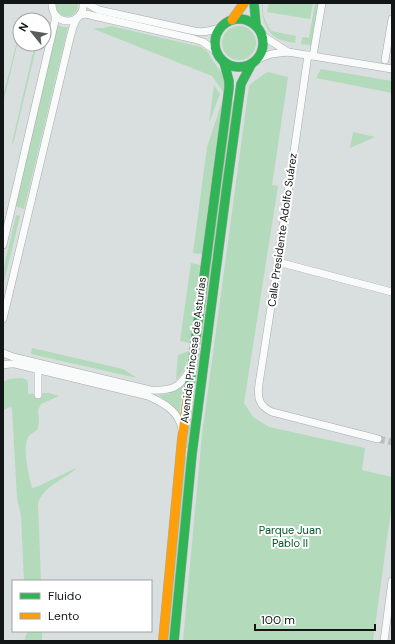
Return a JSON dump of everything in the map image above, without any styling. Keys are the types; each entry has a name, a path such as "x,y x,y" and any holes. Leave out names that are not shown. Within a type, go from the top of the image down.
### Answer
{"main road":[{"path":"232,20 244,3"},
{"path":"254,3 256,25"},
{"path":"245,19 256,25 263,36 264,45 261,53 253,63 237,68 230,66 219,57 216,51 216,34 224,24 232,20 245,19"},
{"name":"Avenida Princesa de Asturias","path":"163,641 182,439 229,88 229,81 224,62"},
{"name":"Avenida Princesa de Asturias","path":"174,641 192,454 226,192 241,84 253,63"}],"street":[{"path":"52,3 52,8 55,15 63,21 73,20 86,14 194,39 203,42 216,51"},
{"path":"3,319 70,38 73,27 82,10 83,3"},
{"path":"86,3 100,10 186,30 200,32 210,31 221,27"},
{"name":"Calle Presidente Adolfo Suárez","path":"322,3 310,55 258,392 259,399 262,404 267,410 272,412 378,439"},
{"path":"3,245 55,21 55,15"},
{"path":"385,60 392,19"},
{"path":"263,36 288,52"},
{"path":"253,63 271,54 288,52 392,69"},
{"path":"278,262 392,292"},
{"name":"Avenida Princesa de Asturias","path":"3,353 150,390 163,391 180,384 186,377 193,359"},
{"name":"Avenida Princesa de Asturias","path":"3,365 10,364 148,396 162,402 174,413 182,428 182,439"},
{"path":"38,370 38,395"},
{"path":"384,641 392,581"}],"green space":[{"path":"56,3 78,3 75,13 71,16 63,16 59,13"},
{"path":"262,3 264,18 271,31 296,36 295,43 274,37 265,24 262,13"},
{"path":"269,3 313,3 310,19 267,12"},
{"path":"315,3 318,3 311,45 301,44 302,37 309,38"},
{"path":"58,25 68,27 24,209 15,206"},
{"path":"111,26 201,47 208,52 221,72 224,80 224,93 212,76 94,29"},
{"path":"239,26 251,31 256,43 251,55 239,60 227,55 222,43 227,31"},
{"path":"14,52 15,52 3,103 3,97"},
{"path":"33,52 35,52 13,144"},
{"path":"321,69 392,81 392,93 316,78"},
{"name":"Parque Juan Pablo II","path":"268,72 288,77 272,185 278,186 244,403 253,417 269,427 365,448 362,470 392,477 392,503 373,641 183,641 202,435 249,86 260,76"},
{"path":"214,85 220,94 209,123"},
{"path":"231,101 234,102 201,345 199,345"},
{"path":"222,102 202,254 193,253 207,147"},
{"path":"353,132 375,137 350,148"},
{"path":"16,215 20,216 3,286 3,271"},
{"path":"191,263 200,265 190,343 180,341"},
{"path":"32,348 123,369 137,378 31,354"},
{"path":"189,351 182,374 176,380 178,355"},
{"path":"198,353 200,353 188,448 186,448"},
{"path":"22,378 27,380 28,394 49,393 59,396 41,404 38,410 38,429 28,437 26,442 27,462 32,488 76,468 48,489 42,495 38,503 41,580 24,580 21,516 17,498 12,409 11,407 3,410 3,382 9,379"},
{"path":"184,385 179,415 170,404 158,395 171,393"},
{"path":"185,456 187,457 170,641 168,641"},
{"path":"42,632 42,641 24,641 27,633"}],"tunnel":[{"path":"378,439 392,442"}],"traffic: fast":[{"path":"254,3 256,25"},
{"path":"234,19 244,19 256,26 263,38 263,43 263,48 256,60 244,67 234,67 226,63 219,56 215,48 215,38 219,30 226,23 234,19"},
{"path":"189,389 229,88 229,81 224,62"},
{"path":"174,641 192,454 226,193 241,84 251,65"}],"traffic: slow":[{"path":"232,20 244,3"},
{"path":"163,641 182,439 189,389"}]}
